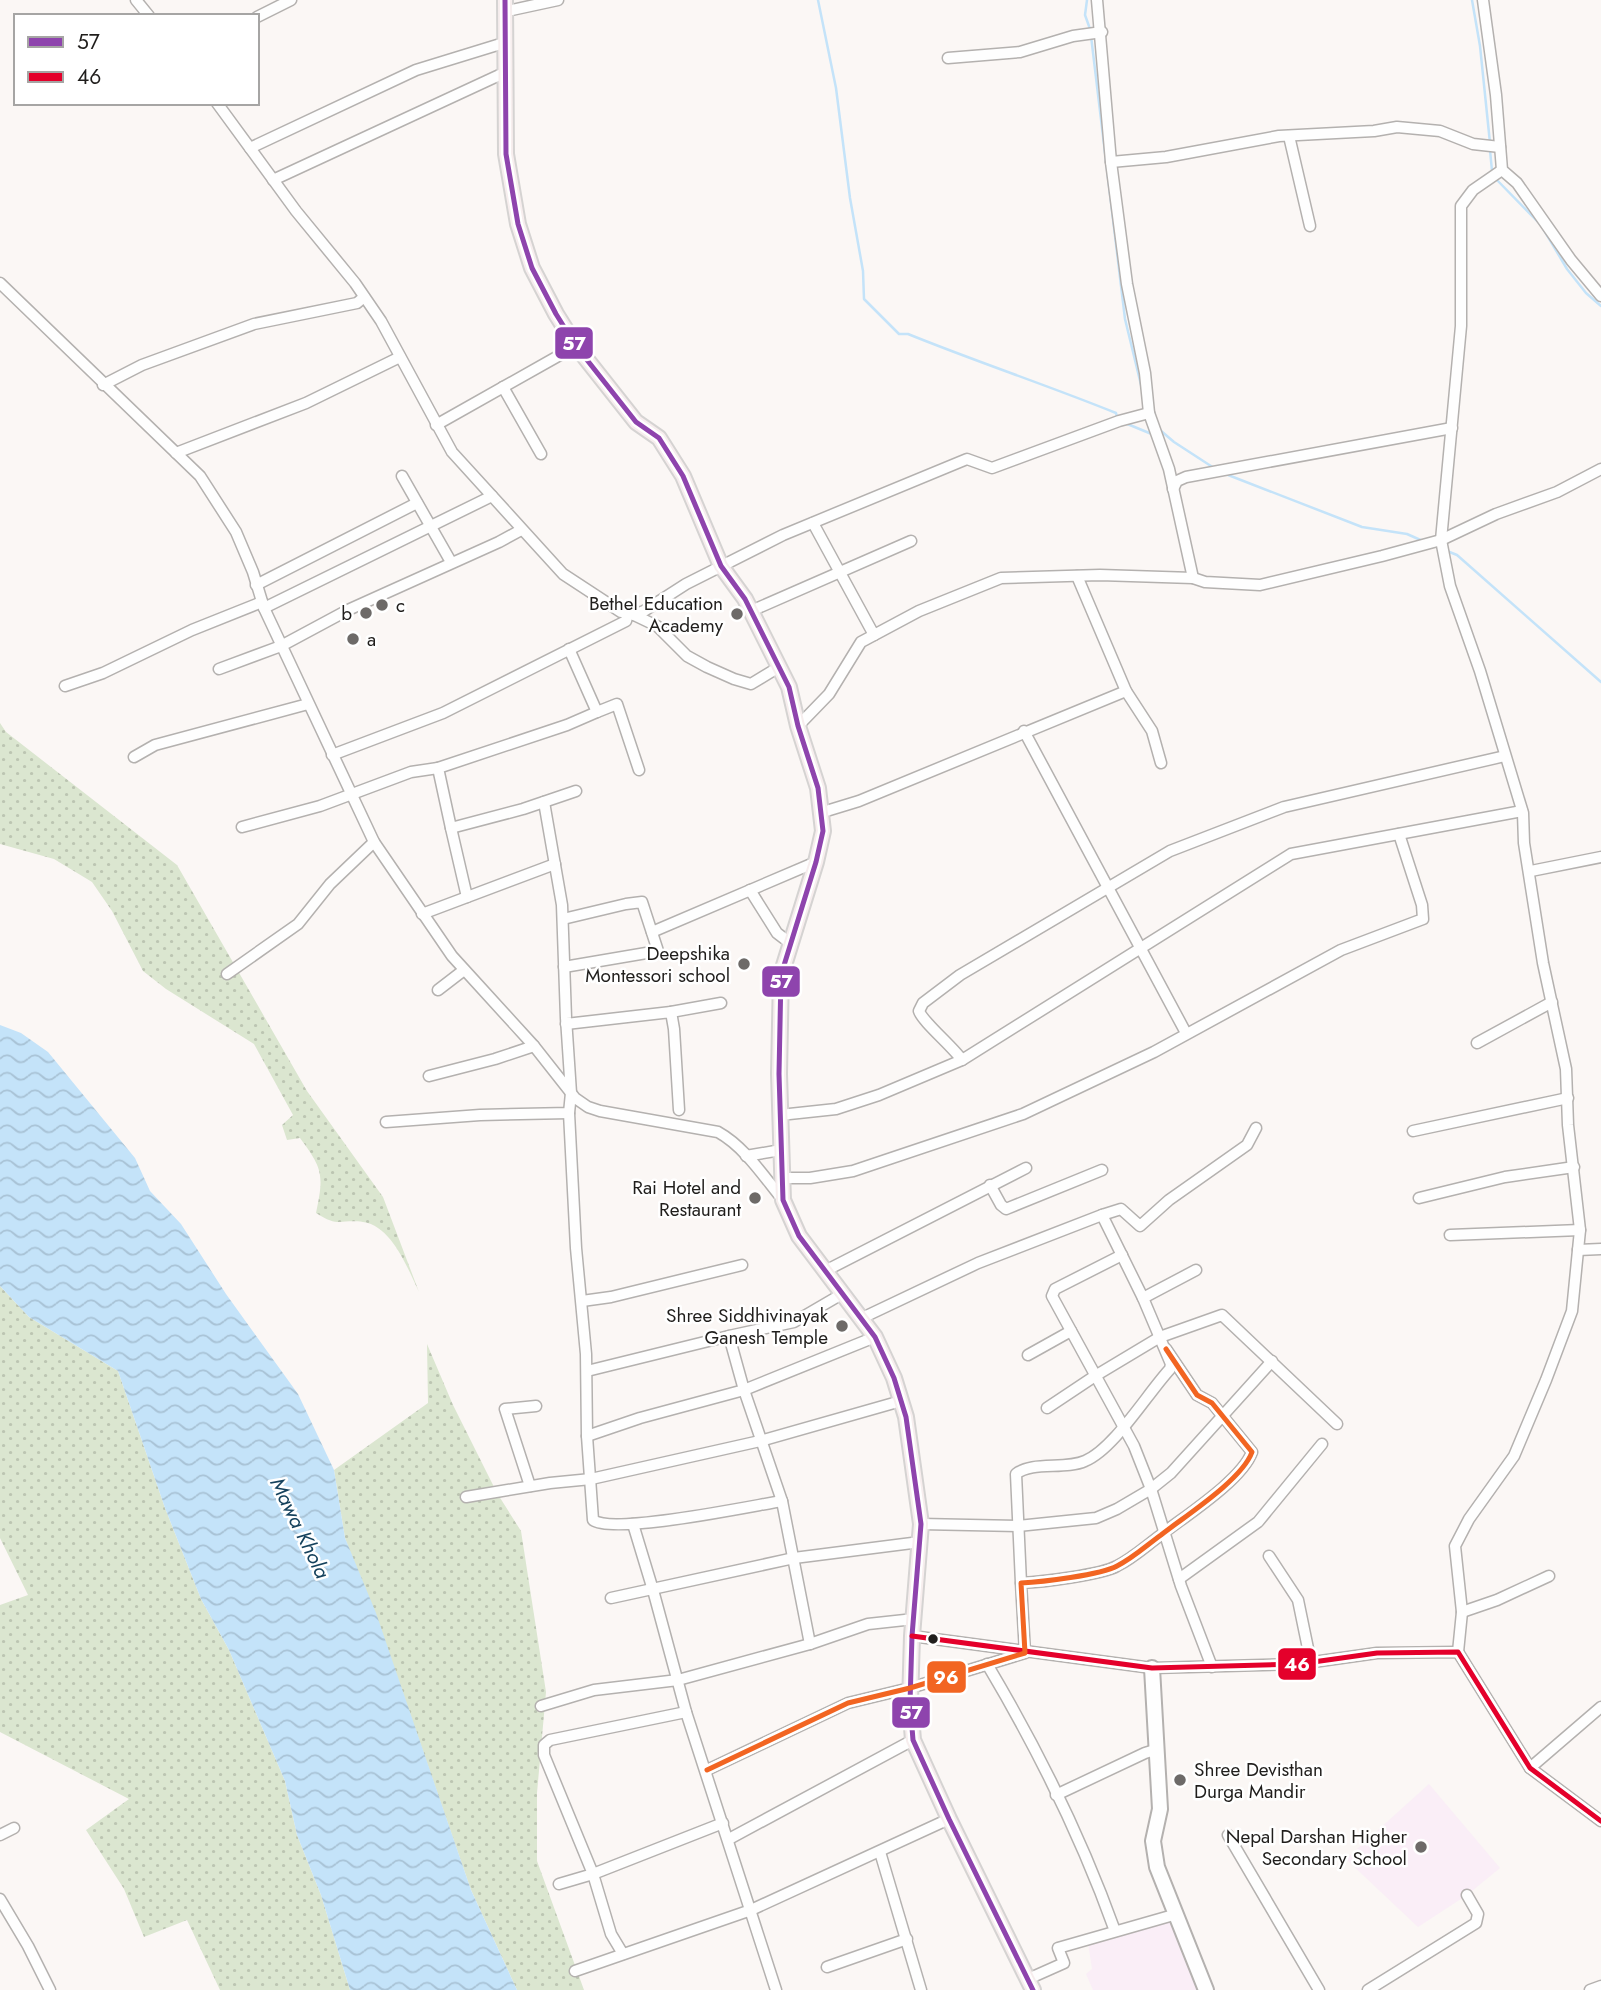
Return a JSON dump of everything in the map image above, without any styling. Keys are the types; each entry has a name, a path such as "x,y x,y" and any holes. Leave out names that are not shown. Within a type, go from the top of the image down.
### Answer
{"main road":[{"path":"506,5 506,154 518,224 532,268 576,346 636,422 659,438 683,476 721,566 745,599 789,687 798,726 818,788 822,831 816,862 781,975 780,1115 783,1200 799,1236 875,1337 894,1378 906,1417 921,1524 910,1688 913,1740 1030,1984"}],"street":[{"path":"136,0 147,14"},
{"path":"259,15 291,0"},
{"path":"506,5 558,0"},
{"path":"1097,0 1102,32 1111,162 1127,284 1145,373 1149,413 1170,472 1193,578"},
{"path":"1483,0 1490,41 1502,170 1517,183 1571,260 1601,296"},
{"path":"948,58 1020,52 1073,36 1102,32"},
{"path":"250,148 416,69 507,42"},
{"path":"273,180 506,72"},
{"path":"218,105 381,321 452,452 563,574 621,612 657,626 687,656 734,679 751,684 779,667"},
{"path":"1111,162 1148,159 1244,141 1402,127 1440,131 1473,144 1500,147"},
{"path":"1289,136 1310,226"},
{"path":"1502,170 1473,190 1461,206 1461,326 1441,540 1450,586 1480,671 1522,811 1524,843 1531,871 1543,963 1566,1069 1568,1125 1580,1230 1572,1311 1514,1456 1469,1519 1455,1546 1462,1612 1458,1652 1530,1768 1601,1821"},
{"path":"0,283 200,476 236,532 281,646 374,842 422,914 464,970 534,1046 579,1102 600,1111 718,1132 726,1136 746,1156 783,1200"},
{"path":"103,385 142,365 254,324 357,303 364,297"},
{"path":"436,425 576,346"},
{"path":"176,453 306,403 400,357"},
{"path":"503,387 541,454"},
{"path":"332,755 443,713 626,621 631,614 721,566 783,535 874,496 967,458 992,468 1119,421 1149,413"},
{"path":"1173,489 1183,477 1452,428"},
{"path":"798,726 829,694 861,642 919,611 1001,578 1193,578 1205,582 1260,585 1441,540 1496,514 1557,492 1601,469"},
{"path":"1170,472 1183,477"},
{"path":"402,476 451,562"},
{"path":"65,686 103,673 192,630 263,605 492,496"},
{"path":"256,584 417,503"},
{"path":"813,523 874,635"},
{"path":"219,669 281,646 348,610 521,530"},
{"path":"751,611 911,541"},
{"path":"1077,576 1126,691 1152,731 1161,763"},
{"path":"569,649 597,712"},
{"path":"822,812 859,801 1126,691"},
{"path":"134,757 156,745 308,704"},
{"path":"242,827 320,806 411,772 438,768 567,725 617,704 639,770"},
{"path":"1024,732 1186,1033"},
{"path":"962,1060 951,1045 921,1018 919,1011 923,1003 960,975 1170,851 1284,807 1505,756"},
{"path":"438,768 467,897"},
{"path":"451,828 576,791"},
{"path":"544,802 563,919 571,1093 569,1113 576,1248 587,1370 587,1436 593,1520 598,1524 633,1524 782,1501"},
{"path":"780,1115 836,1109 879,1095 962,1060 1291,853 1522,811"},
{"path":"782,1178 810,1178 853,1171 1023,1114 1154,1052 1341,950 1423,919 1422,905 1399,834"},
{"path":"228,974 298,924 330,884 374,842"},
{"path":"1531,871 1601,858"},
{"path":"652,932 816,862"},
{"path":"422,914 555,864"},
{"path":"750,890 777,933 790,943"},
{"path":"563,919 642,902 658,951 564,967"},
{"path":"438,990 464,970"},
{"path":"1477,1043 1552,1002"},
{"path":"566,1024 671,1012 721,1003"},
{"path":"671,1012 680,1110"},
{"path":"429,1076 534,1046"},
{"path":"1413,1131 1568,1098"},
{"path":"386,1122 480,1115 569,1113"},
{"path":"862,1318 978,1264 1102,1215 1121,1209 1140,1226 1169,1200 1247,1145 1256,1128"},
{"path":"746,1156 781,1150"},
{"path":"1419,1198 1505,1177 1574,1167"},
{"path":"825,1271 1026,1168"},
{"path":"990,1185 1006,1209 1102,1170"},
{"path":"1021,1583 1115,1568 1209,1499 1252,1452 1212,1403 1197,1395 1166,1349 1102,1215"},
{"path":"1450,1235 1580,1230"},
{"path":"1578,1250 1601,1249"},
{"path":"1122,1255 1053,1292 1052,1296 1124,1426 1151,1489 1179,1579 1212,1667"},
{"path":"582,1301 611,1297 742,1265"},
{"path":"1143,1298 1196,1270"},
{"path":"587,1370 794,1322 842,1294"},
{"path":"1047,1408 1160,1337 1222,1315 1337,1424"},
{"path":"1028,1355 1071,1331"},
{"path":"729,1336 760,1441 782,1501 810,1644"},
{"path":"587,1436 640,1418 744,1390 875,1337"},
{"path":"1025,1653 1016,1474 1019,1471 1075,1465 1088,1460 1124,1426 1170,1369 1166,1349"},
{"path":"921,1524 1018,1526 1096,1518 1117,1509 1151,1489 1171,1473 1272,1361"},
{"path":"466,1497 591,1479 760,1441 901,1401"},
{"path":"530,1486 505,1409 536,1406"},
{"path":"1179,1579 1258,1522 1322,1444"},
{"path":"633,1524 686,1712 776,1990"},
{"path":"611,1598 794,1558 920,1542"},
{"path":"1269,1556 1298,1600 1311,1662"},
{"path":"1462,1612 1497,1600 1549,1576"},
{"path":"541,1706 594,1690 678,1680 810,1644 868,1624 914,1619"},
{"path":"912,1636 1152,1668 1311,1662 1377,1653 1458,1652"},
{"path":"706,1770 848,1703 910,1688 1025,1653"},
{"path":"986,1664 1022,1723 1101,1893 1115,1931"},
{"path":"1152,1668 1160,1809 1153,1841 1157,1867 1206,1990"},
{"path":"1530,1768 1601,1707"},
{"path":"623,1954 611,1934 593,1874 544,1755 544,1745 550,1740 686,1712"},
{"path":"729,1839 913,1740"},
{"path":"1056,1795 1158,1749"},
{"path":"575,1971 751,1910 949,1819"},
{"path":"559,1884 593,1874 723,1823"},
{"path":"0,1835 14,1828"},
{"path":"1228,1835 1319,1990"},
{"path":"880,1852 921,1990"},
{"path":"1368,1990 1476,1923 1478,1914 1467,1895"},
{"path":"0,1899 50,1990"},
{"path":"1030,1984 1065,1963 1058,1948 1177,1914"},
{"path":"827,1967 907,1939"},
{"path":"1590,1990 1601,1986"}],"shaded area":[{"name":"Nepal Darshan Higher Secondary School","path":"1429,1784 1500,1868 1467,1895 1418,1927 1346,1859"},
{"path":"1174,1920 1203,1990 1093,1990 1086,1974 1092,1969 1088,1943"}],"green space":[{"path":"0,723 6,732 177,865 307,1091 383,1197 419,1292 398,1250 382,1231 363,1222 335,1222 316,1213 320,1173 300,1138 287,1140 282,1125 293,1115 254,1044 166,989 143,971 112,911 92,882 54,859 0,844"},
{"path":"0,1286 29,1317 118,1371 165,1508 201,1599 229,1650 285,1781 297,1835 321,1895 350,1990 220,1990 187,1920 144,1937 124,1889 86,1830 129,1799 0,1732 0,1605 28,1595 0,1538"},
{"path":"427,1344 453,1405 497,1493 521,1531 546,1692 537,1793 537,1861 584,1990 517,1990 471,1890 400,1685 345,1538 334,1470 428,1403"}],"water":[{"name":"Mawa Khola","path":"0,1025 21,1033 48,1052 135,1158 150,1191 181,1224 226,1294 298,1394 334,1470 345,1538 376,1613 471,1890 517,1990 350,1990 321,1895 297,1835 285,1781 229,1650 201,1599 165,1508 118,1371 29,1317 0,1286"}],"waterway":[{"path":"818,0 836,88 850,198 863,271 864,299 899,334 908,334 1064,393 1116,413 1117,417"},
{"path":"1087,0 1085,15 1090,29"},
{"path":"1472,0 1480,46 1490,143"},
{"path":"1091,36 1125,319 1142,389"},
{"path":"1490,150 1492,171"},
{"path":"1494,177 1541,225 1567,269 1586,293 1601,306"},
{"path":"1125,423 1154,435"},
{"path":"1160,430 1214,468"},
{"path":"1223,473 1362,527 1407,534 1425,542"},
{"path":"1447,551 1457,555 1601,682"}],"transit line":[{"name":"57","path":"505,0 506,154 518,224 532,268 576,346 636,422 659,438 683,476 721,566 745,599 789,687 798,726 818,788 823,831 781,975 779,1074 783,1200 799,1236 875,1337 894,1378 906,1417 921,1524 912,1636 910,1703 913,1740 1033,1990"},
{"name":"96","path":"707,1770 848,1703 910,1688 1025,1653 1021,1583 1085,1575 1117,1566 1225,1486 1246,1463 1252,1452 1212,1403 1197,1395 1166,1349"},
{"name":"46","path":"912,1636 1152,1668 1299,1664 1377,1653 1458,1652 1530,1768 1601,1821"}],"place":[{"name":"c","path":"382,605"},
{"name":"b","path":"366,613"},
{"name":"Bethel Education Academy","path":"737,614"},
{"name":"a","path":"353,639"},
{"name":"Deepshika Montessori school","path":"744,964"},
{"name":"Rai Hotel and Restaurant","path":"755,1198"},
{"name":"Shree Siddhivinayak Ganesh Temple","path":"842,1326"},
{"name":"Shree Devisthan Durga Mandir","path":"1180,1780"},
{"name":"Nepal Darshan Higher Secondary School","path":"1421,1847"}]}
